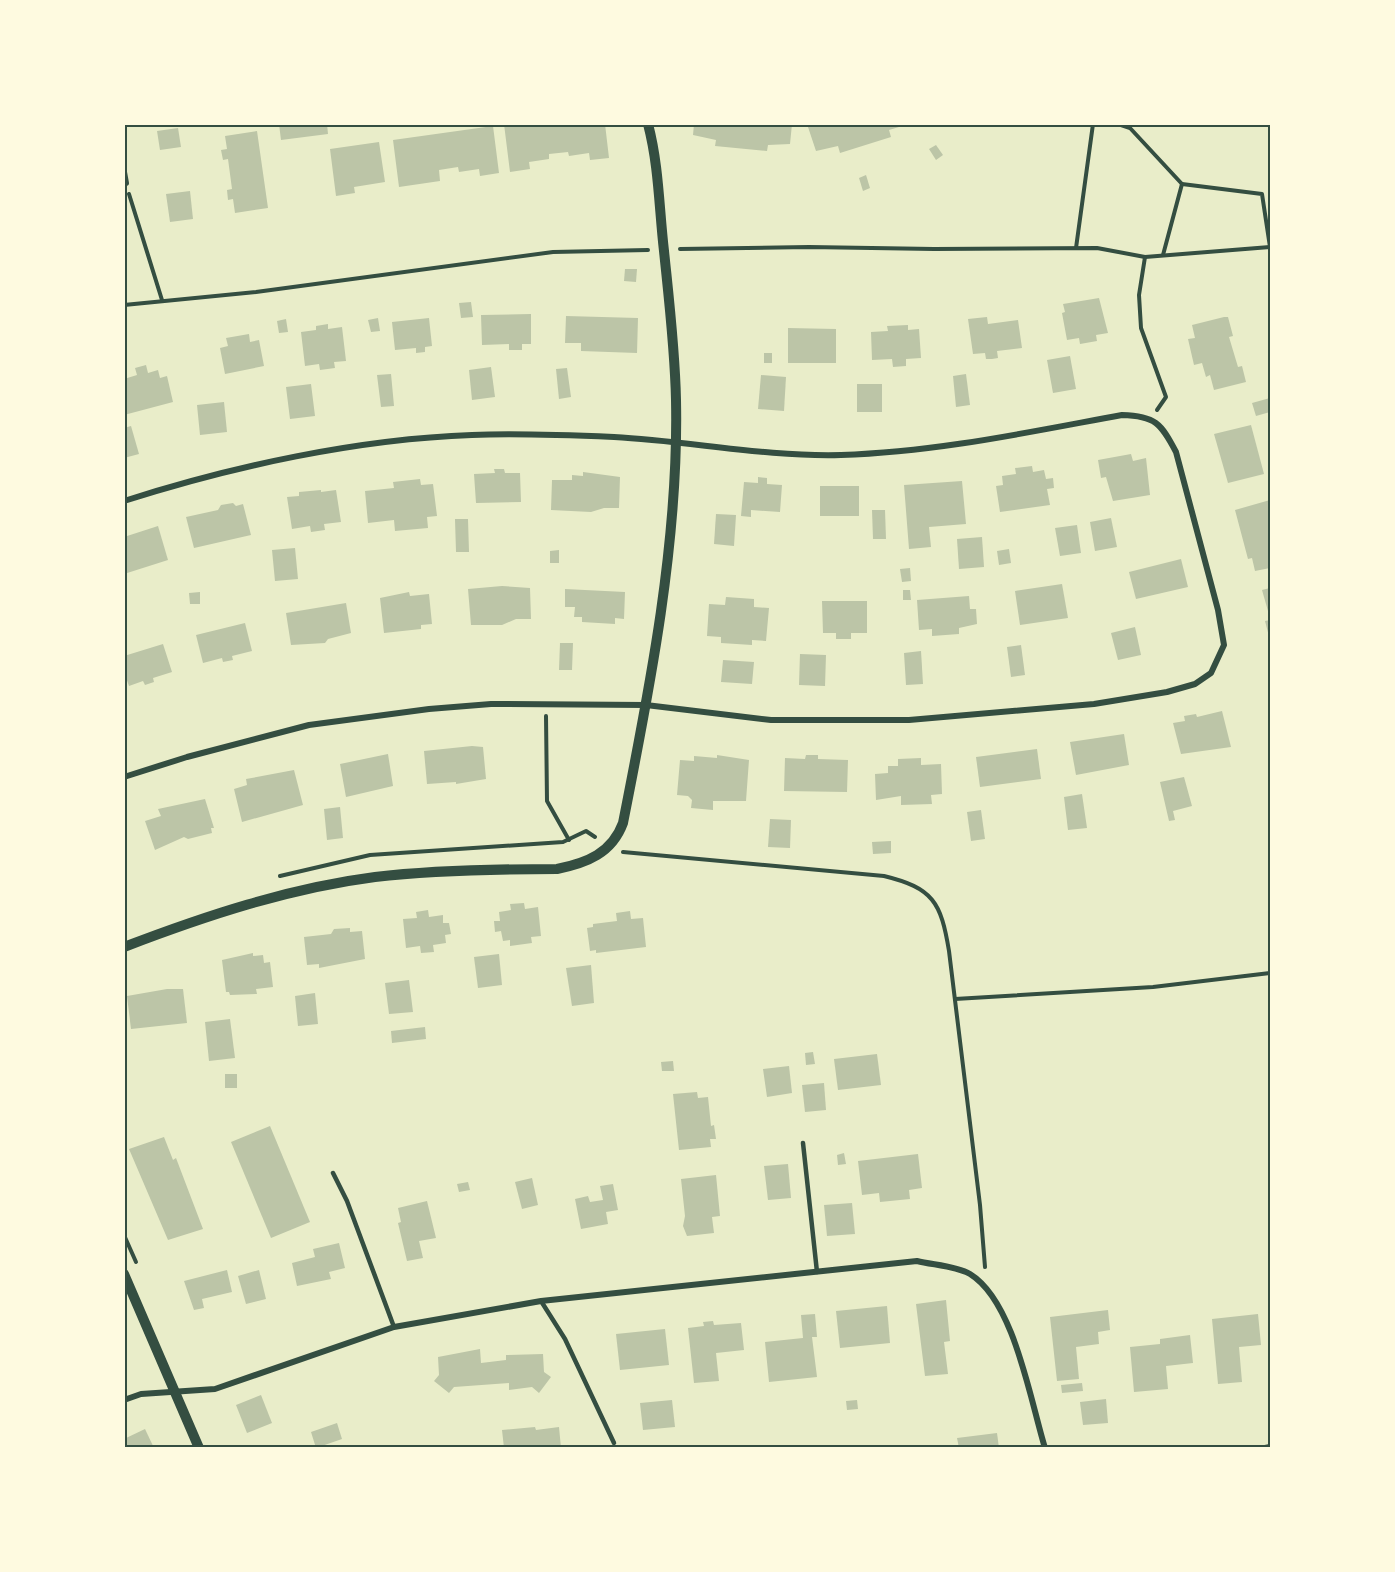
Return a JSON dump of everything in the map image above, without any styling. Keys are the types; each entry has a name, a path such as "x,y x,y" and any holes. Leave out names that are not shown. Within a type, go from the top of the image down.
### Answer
{"street":[{"path":"124,947 225,911 339,883 413,874 557,869 597,857 618,837 623,824 646,705 660,608 676,444 672,314 658,184 648,124"},
{"path":"124,172 126,183"},
{"path":"124,501 276,462 405,440 471,435 536,435 618,438 800,455 907,452 1122,415 1151,418 1164,429 1176,452 1218,610 1224,645 1211,673 1195,684 1167,692 1094,704 909,720 771,720 646,705 546,703 429,709 319,723 186,757 124,777"},
{"path":"124,1400 141,1394 215,1389 394,1327 541,1301 916,1261 967,1272 986,1285 1005,1316 1045,1448"},
{"path":"124,1275 172,1392 199,1448"},
{"path":"1265,1448 1270,1447"}],"lane":[{"path":"803,1143 817,1272"},
{"path":"333,1173 347,1201 394,1327"},
{"path":"541,1301 565,1339 614,1443"}],"path":[{"path":"1076,248 1093,124"},
{"path":"124,305 255,292 553,252 809,247 1097,248 1145,256 1270,247 1262,194 1182,184 1130,128 1118,124"},
{"path":"126,183 162,300"},
{"path":"1163,255 1182,184"},
{"path":"1145,256 1139,295 1141,328 1166,397 1151,418"},
{"path":"546,703 547,801 569,840"},
{"path":"275,878 305,868 370,855 528,846 569,840 586,831 617,851 648,857 884,876 913,883 931,898 943,915 980,1205 986,1285"},
{"path":"955,999 1131,989 1270,973"}],"building":[{"path":"279,124 327,124 328,134 281,140"},
{"path":"504,124 605,124 609,158 590,160 589,153 569,156 568,152 549,154 549,159 529,162 530,169 510,172"},
{"path":"694,124 792,124 790,144 768,145 767,151 715,146 716,140 693,135"},
{"path":"807,124 899,124 899,127 889,130 891,137 840,153 838,146 816,151"},
{"path":"493,126 499,173 480,176 479,169 459,172 458,167 439,170 440,181 399,187 393,140"},
{"path":"178,128 181,147 160,150 157,131"},
{"path":"257,131 268,208 235,213 233,199 228,200 227,190 232,189 228,159 223,160 221,150 227,149 225,136"},
{"path":"379,142 385,182 354,187 355,193 336,196 330,149"},
{"path":"936,145 943,155 936,160 929,149"},
{"path":"866,175 870,188 863,191 859,178"},
{"path":"190,191 193,219 170,222 166,194"},
{"path":"625,269 637,269 636,282 624,281"},
{"path":"1099,298 1108,333 1096,335 1097,341 1080,344 1079,338 1067,340 1062,313 1065,312 1063,304"},
{"path":"471,302 473,317 461,318 459,303"},
{"path":"531,314 531,344 522,344 522,350 509,350 509,344 482,345 481,315"},
{"path":"566,316 638,318 637,353 581,351 581,343 565,343"},
{"path":"987,317 988,324 1018,320 1022,348 997,351 998,358 992,359 986,359 985,353 973,354 968,319"},
{"path":"1228,317 1233,336 1229,337 1238,367 1242,366 1246,382 1214,390 1210,375 1206,377 1202,363 1194,365 1188,339 1195,338 1192,325"},
{"path":"378,318 380,331 371,332 368,320"},
{"path":"429,318 432,346 425,347 425,352 416,353 416,348 395,350 392,322"},
{"path":"286,319 288,332 279,333 277,321"},
{"path":"328,324 328,329 342,327 346,361 334,362 335,368 320,370 319,364 305,366 301,332 316,330 316,326"},
{"path":"908,325 908,330 919,329 921,358 906,359 906,366 893,367 892,359 872,360 871,332 888,331 887,326"},
{"path":"788,328 836,329 836,363 788,363"},
{"path":"249,334 250,342 259,340 264,366 225,374 220,348 228,346 226,338"},
{"path":"764,353 772,353 772,363 764,363"},
{"path":"1070,356 1076,389 1053,393 1047,360"},
{"path":"146,365 148,373 158,370 160,378 167,376 173,402 124,415 124,379 137,375 135,368"},
{"path":"491,367 495,397 472,400 469,370"},
{"path":"567,368 571,397 559,399 556,369"},
{"path":"391,374 394,406 381,407 377,375"},
{"path":"966,374 970,405 956,407 953,376"},
{"path":"761,375 786,377 784,411 758,409"},
{"path":"311,384 315,416 290,419 286,387"},
{"path":"857,384 882,384 882,412 857,412"},
{"path":"1270,398 1270,412 1256,416 1252,403"},
{"path":"224,402 227,432 200,435 197,405"},
{"path":"1251,425 1264,474 1228,483 1214,434"},
{"path":"131,426 139,454 124,458 124,428"},
{"path":"1131,454 1133,461 1146,458 1150,495 1113,501 1106,477 1101,478 1098,460"},
{"path":"1032,466 1033,472 1044,470 1046,479 1053,478 1054,488 1047,489 1050,505 1000,512 996,486 1003,485 1002,476 1016,474 1015,468"},
{"path":"494,469 504,469 505,473 520,473 521,502 476,503 474,474 495,473"},
{"path":"583,472 620,477 619,508 604,508 591,512 551,510 552,480 572,480 572,475 583,476"},
{"path":"758,477 767,478 767,484 782,485 780,512 751,510 751,517 741,516 744,482 758,483"},
{"path":"420,479 421,485 433,484 437,516 427,517 428,528 395,531 394,520 368,523 365,491 394,488 393,482"},
{"path":"962,481 966,524 929,527 931,547 909,549 904,485"},
{"path":"820,486 859,486 859,516 820,516"},
{"path":"321,490 321,492 336,490 341,522 324,524 325,530 311,532 310,526 292,529 287,497 299,496 299,492"},
{"path":"1270,500 1270,568 1255,571 1252,558 1248,559 1235,510"},
{"path":"233,503 236,506 243,504 251,535 194,548 186,517 218,510 221,505"},
{"path":"872,510 885,510 886,539 873,539"},
{"path":"716,514 736,515 734,546 714,544"},
{"path":"1111,518 1117,547 1095,551 1090,522"},
{"path":"455,519 468,519 469,552 456,552"},
{"path":"1077,525 1081,553 1060,556 1055,528"},
{"path":"158,526 168,560 124,574 124,537"},
{"path":"982,537 984,567 959,569 957,539"},
{"path":"295,548 298,579 275,581 272,550"},
{"path":"1009,549 1011,563 999,565 997,551"},
{"path":"559,550 559,563 550,563 550,551"},
{"path":"1181,559 1188,587 1136,599 1129,572"},
{"path":"910,568 911,581 902,582 900,569"},
{"path":"1062,584 1068,618 1020,625 1015,591"},
{"path":"502,586 530,588 531,619 516,619 502,625 471,625 468,589"},
{"path":"1270,588 1270,618 1262,590"},
{"path":"565,589 625,592 624,619 615,618 615,624 582,622 582,617 574,617 575,607 565,607"},
{"path":"903,590 910,590 911,600 903,600"},
{"path":"200,592 200,604 190,604 189,593"},
{"path":"409,592 410,596 429,594 432,624 421,625 421,629 384,633 380,598"},
{"path":"969,596 970,609 976,609 977,624 959,628 959,634 932,636 932,629 919,630 917,600"},
{"path":"726,597 754,599 754,607 769,608 766,641 752,640 752,645 721,643 721,637 707,636 709,604 725,605"},
{"path":"822,601 867,601 867,633 851,633 851,639 836,639 836,633 823,633"},
{"path":"346,603 351,633 328,639 325,643 291,645 286,613"},
{"path":"1270,620 1270,640 1265,621"},
{"path":"245,623 252,651 232,656 233,660 223,662 222,658 203,663 196,635"},
{"path":"1135,627 1141,655 1118,660 1111,633"},
{"path":"560,643 573,643 572,670 559,670"},
{"path":"163,644 172,672 153,678 154,682 145,685 143,681 129,686 124,672 124,656"},
{"path":"1021,645 1025,675 1011,677 1007,647"},
{"path":"921,651 923,684 906,685 904,653"},
{"path":"800,654 826,655 825,686 799,685"},
{"path":"723,660 754,662 752,684 721,682"},
{"path":"1222,711 1231,747 1181,754 1173,723 1185,721 1184,716 1196,714 1197,717"},
{"path":"1124,734 1129,765 1076,775 1070,742"},
{"path":"483,747 486,779 456,784 456,782 427,784 424,751"},
{"path":"1037,749 1041,779 980,787 976,757"},
{"path":"388,754 393,786 346,797 340,764"},
{"path":"717,755 749,760 746,801 713,801 713,810 691,808 692,800 688,796 677,795 680,760 694,761 694,756 717,758"},
{"path":"806,755 818,755 818,759 848,760 847,792 784,791 785,758 805,759"},
{"path":"921,758 921,765 941,764 942,794 931,795 932,804 901,805 901,796 876,800 875,774 888,773 888,766 898,766 898,759"},
{"path":"294,770 303,805 242,822 234,789 247,785 246,779"},
{"path":"1184,777 1192,806 1173,811 1175,820 1169,821 1160,782"},
{"path":"1082,794 1087,828 1068,830 1064,797"},
{"path":"205,799 214,828 211,828 212,833 188,839 184,837 155,850 145,821 161,816 158,809"},
{"path":"340,807 343,838 327,840 324,809"},
{"path":"981,810 985,839 971,841 967,812"},
{"path":"770,819 791,820 790,848 768,847"},
{"path":"891,841 891,853 873,854 872,842"},
{"path":"524,903 525,909 538,907 541,936 531,937 532,943 510,946 510,940 503,941 501,931 495,932 494,921 500,921 499,912 511,910 510,904"},
{"path":"428,910 429,917 443,915 443,923 449,923 451,934 445,935 446,943 433,945 434,952 421,953 420,946 406,948 403,919 417,918 416,912"},
{"path":"630,911 631,919 643,918 646,947 596,953 596,950 590,951 587,928 593,927 593,924 617,921 616,913"},
{"path":"350,928 350,932 362,931 365,959 319,968 319,964 307,965 304,937 331,934 334,929"},
{"path":"253,953 253,956 263,955 264,963 270,962 273,987 256,989 257,994 230,995 226,992 222,960"},
{"path":"499,954 502,985 478,988 474,957"},
{"path":"591,965 594,1003 572,1006 566,968"},
{"path":"409,980 413,1012 389,1014 385,983"},
{"path":"167,989 183,989 187,1023 131,1029 127,996"},
{"path":"315,993 318,1024 298,1026 295,996"},
{"path":"230,1019 235,1058 209,1061 205,1022"},
{"path":"425,1027 426,1039 392,1043 391,1031"},
{"path":"813,1052 815,1064 806,1065 805,1053"},
{"path":"877,1054 881,1085 838,1090 834,1059"},
{"path":"673,1061 674,1071 662,1071 661,1062"},
{"path":"789,1066 792,1093 767,1097 763,1069"},
{"path":"225,1074 237,1074 237,1088 225,1088"},
{"path":"824,1083 826,1110 805,1112 802,1085"},
{"path":"697,1092 698,1098 708,1097 711,1126 714,1125 716,1139 710,1139 711,1147 679,1150 673,1094"},
{"path":"270,1126 310,1222 271,1238 231,1142"},
{"path":"164,1137 173,1160 176,1158 203,1229 168,1240 129,1149"},
{"path":"844,1153 846,1164 838,1165 837,1155"},
{"path":"918,1154 922,1188 909,1190 910,1199 880,1202 879,1193 862,1195 858,1161"},
{"path":"788,1164 791,1198 768,1200 764,1166"},
{"path":"716,1175 720,1216 712,1217 714,1233 687,1236 683,1226 685,1216 681,1179"},
{"path":"532,1178 538,1205 522,1209 515,1182"},
{"path":"468,1182 470,1190 459,1192 457,1184"},
{"path":"613,1184 618,1210 606,1212 608,1224 581,1229 575,1199 588,1196 590,1202 603,1200 600,1186"},
{"path":"427,1201 436,1238 419,1241 423,1258 407,1261 398,1223 401,1222 398,1208"},
{"path":"852,1203 855,1234 827,1236 824,1205"},
{"path":"339,1243 345,1268 329,1272 331,1279 297,1286 292,1263 315,1257 313,1249"},
{"path":"227,1270 232,1292 202,1299 204,1308 194,1310 184,1281"},
{"path":"259,1270 266,1299 246,1304 238,1276"},
{"path":"946,1300 950,1341 944,1342 948,1374 925,1376 916,1304"},
{"path":"887,1306 890,1343 840,1348 836,1311"},
{"path":"1108,1310 1110,1330 1098,1332 1099,1344 1076,1347 1079,1379 1057,1381 1050,1317"},
{"path":"815,1314 817,1337 812,1337 817,1377 769,1382 765,1342 803,1338 801,1315"},
{"path":"1258,1314 1261,1345 1239,1347 1242,1382 1218,1384 1212,1319"},
{"path":"713,1321 714,1325 741,1323 744,1350 716,1353 719,1381 694,1383 688,1328 704,1326 703,1322"},
{"path":"665,1329 669,1365 620,1370 616,1334"},
{"path":"1190,1335 1193,1363 1166,1366 1168,1389 1134,1392 1130,1347 1160,1344 1160,1339"},
{"path":"480,1349 481,1363 506,1360 506,1355 543,1354 544,1372 551,1377 539,1393 532,1387 509,1390 509,1383 454,1387 449,1393 434,1381 439,1375 438,1357"},
{"path":"1082,1383 1083,1391 1062,1393 1061,1385"},
{"path":"261,1395 272,1423 247,1433 236,1405"},
{"path":"1106,1399 1108,1423 1083,1425 1080,1402"},
{"path":"672,1400 675,1427 643,1430 640,1403"},
{"path":"857,1400 858,1409 847,1410 846,1401"},
{"path":"337,1423 342,1439 316,1448 311,1432"},
{"path":"535,1427 536,1430 559,1427 561,1448 504,1448 502,1430"},
{"path":"145,1429 154,1448 124,1448 124,1439"},
{"path":"997,1433 999,1448 959,1448 957,1438"}]}
